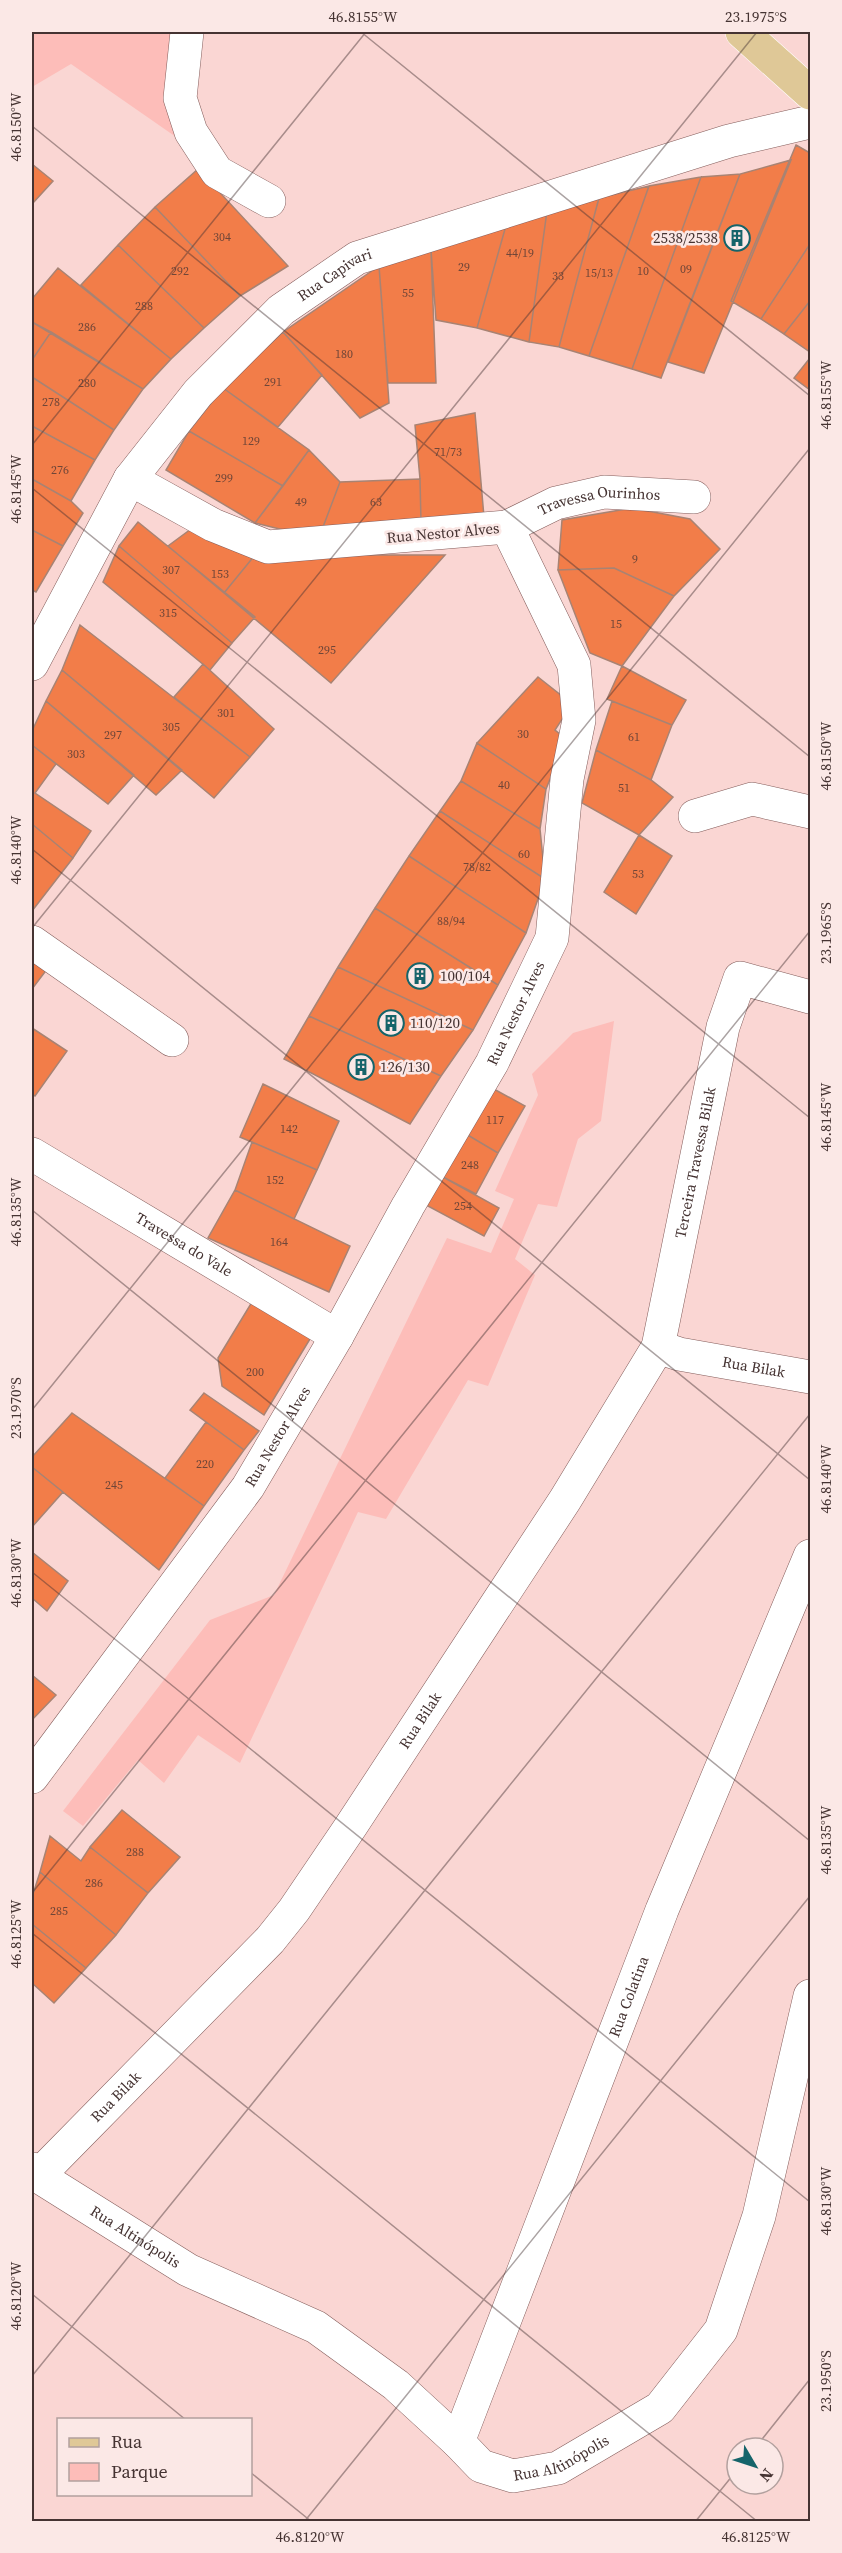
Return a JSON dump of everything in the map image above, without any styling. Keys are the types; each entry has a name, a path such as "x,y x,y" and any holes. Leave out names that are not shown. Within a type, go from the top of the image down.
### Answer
{"main road":[{"path":"742,32 810,93"}],"street":[{"path":"187,32 180,98 191,132 217,172 269,201"},
{"name":"Rua Capivari","path":"32,664 130,479 198,393 281,310 357,258 729,141 810,122"},
{"name":"Rua Nestor Alves","path":"32,1777 248,1487 337,1336 408,1206 492,1063 552,938 567,779 579,720 574,665 507,527 268,547 213,525 130,479"},
{"name":"Travessa Ourinhos","path":"507,527 556,504 604,492 694,497"},
{"path":"695,816 752,799 810,812"},
{"path":"32,942 172,1040"},
{"name":"Terceira Travessa Bilak","path":"658,1347 723,1027 740,978 810,997"},
{"name":"Travessa do Vale","path":"32,1154 337,1336"},
{"name":"Rua Bilak","path":"35,2173 270,1940 294,1910 565,1500 658,1347 679,1353 810,1377"},
{"name":"Rua Colatina","path":"458,2442 662,1911 810,1556"},
{"name":"Rua Altinópolis","path":"35,2173 188,2270 316,2328 396,2385 481,2466 513,2476 558,2468 660,2408 721,2330 759,2216 810,1996"}],"green space":[{"path":"32,32 174,32 212,162 71,64 32,87"},
{"path":"614,1021 601,1121 578,1139 557,1207 538,1204 515,1259 535,1275 488,1386 468,1380 386,1519 358,1512 240,1763 198,1735 164,1783 138,1760 83,1826 63,1811 210,1620 274,1595 447,1238 491,1253 514,1199 495,1191 538,1095 532,1074 573,1033"}],"building":[{"path":"796,145 810,153 810,244 761,319 731,301"},
{"name":"2538/2538","path":"791,160 704,373 668,362 740,174"},
{"path":"32,164 53,181 32,204"},
{"path":"198,169 288,266 240,296 155,207"},
{"path":"740,174 661,378 632,369 701,177"},
{"path":"701,177 632,369 589,356 649,186"},
{"path":"649,186 589,356 559,347 599,198"},
{"path":"599,198 559,347 529,342 547,211"},
{"path":"155,207 240,296 204,328 118,245"},
{"path":"547,211 529,342 477,328 507,222"},
{"path":"507,222 477,328 436,320 431,250"},
{"path":"810,244 810,301 784,334 761,319"},
{"path":"118,245 204,328 171,359 81,285"},
{"path":"431,250 436,383 388,383 379,266"},
{"path":"379,266 389,403 360,418 283,332"},
{"path":"58,268 171,359 143,389 32,322 32,299"},
{"path":"810,301 810,352 784,334"},
{"path":"32,322 51,332 32,360"},
{"path":"51,332 143,389 114,430 32,377 32,360"},
{"path":"283,332 322,375 278,427 223,388"},
{"path":"810,358 810,390 794,378"},
{"path":"32,377 114,430 95,460 32,426"},
{"path":"223,388 309,450 283,486 189,431"},
{"path":"475,413 484,517 421,522 415,425"},
{"path":"32,426 95,460 71,501 32,479"},
{"path":"189,431 283,486 255,523 166,470"},
{"path":"309,450 340,482 323,527 292,532 255,523"},
{"path":"32,479 71,501 83,513 63,546 32,530"},
{"path":"420,479 421,522 323,527 340,482"},
{"path":"632,508 690,519 720,549 674,596 614,568 558,570 562,520"},
{"path":"138,522 255,617 232,643 119,546"},
{"path":"195,526 255,555 224,593 168,546"},
{"path":"32,530 63,546 36,592 32,590"},
{"path":"119,546 232,643 210,670 103,582"},
{"path":"255,555 445,555 331,683 224,593"},
{"path":"614,568 674,596 622,666 590,653 558,570"},
{"path":"80,625 250,757 214,798 62,670"},
{"path":"203,664 274,729 250,757 174,697"},
{"path":"622,666 686,700 672,725 607,699"},
{"path":"62,670 182,770 156,795 46,701"},
{"path":"538,677 572,704 555,730 566,739 546,789 477,743"},
{"path":"46,701 134,775 108,804 32,745 32,731"},
{"path":"612,701 672,725 651,780 596,750"},
{"path":"477,743 546,789 540,829 461,781"},
{"path":"32,745 56,764 35,793 91,831 73,858 32,824"},
{"path":"596,750 651,780 673,797 639,835 582,803"},
{"path":"461,781 540,829 545,879 440,811"},
{"path":"440,811 545,879 526,933 409,856"},
{"path":"32,824 73,858 32,911"},
{"path":"639,835 672,856 636,914 604,892"},
{"path":"409,856 526,933 498,985 375,908"},
{"name":"100/104","path":"375,908 498,985 473,1030 338,967"},
{"path":"32,952 51,964 32,989"},
{"name":"110/120","path":"338,967 473,1030 441,1076 309,1016"},
{"name":"126/130","path":"309,1016 441,1076 410,1124 284,1059"},
{"path":"32,1028 67,1051 35,1096 32,1094"},
{"path":"263,1084 339,1121 317,1170 240,1137"},
{"path":"492,1088 525,1106 498,1153 466,1134"},
{"path":"466,1134 498,1153 476,1194 443,1177"},
{"path":"252,1142 317,1170 294,1219 235,1190"},
{"path":"443,1177 499,1208 484,1236 426,1205"},
{"path":"235,1190 350,1246 329,1292 208,1238"},
{"path":"252,1302 313,1334 264,1415 222,1386 218,1358"},
{"path":"204,1393 259,1431 244,1450 190,1410"},
{"path":"72,1413 204,1506 159,1570 32,1467 32,1457"},
{"path":"206,1422 244,1450 204,1506 165,1478"},
{"path":"32,1467 63,1492 32,1527"},
{"path":"32,1552 68,1581 47,1611 32,1598"},
{"path":"32,1675 56,1695 32,1720"},
{"path":"122,1810 180,1857 148,1893 90,1847"},
{"path":"50,1836 81,1861 90,1847 148,1893 116,1935 40,1872"},
{"path":"40,1872 116,1935 86,1968 32,1924 32,1897"},
{"path":"32,1924 86,1968 54,2003 32,1983"}],"place":[{"name":"2538/2538","path":"737,238"},
{"name":"100/104","path":"420,976"},
{"name":"110/120","path":"391,1023"},
{"name":"126/130","path":"361,1067"}]}
